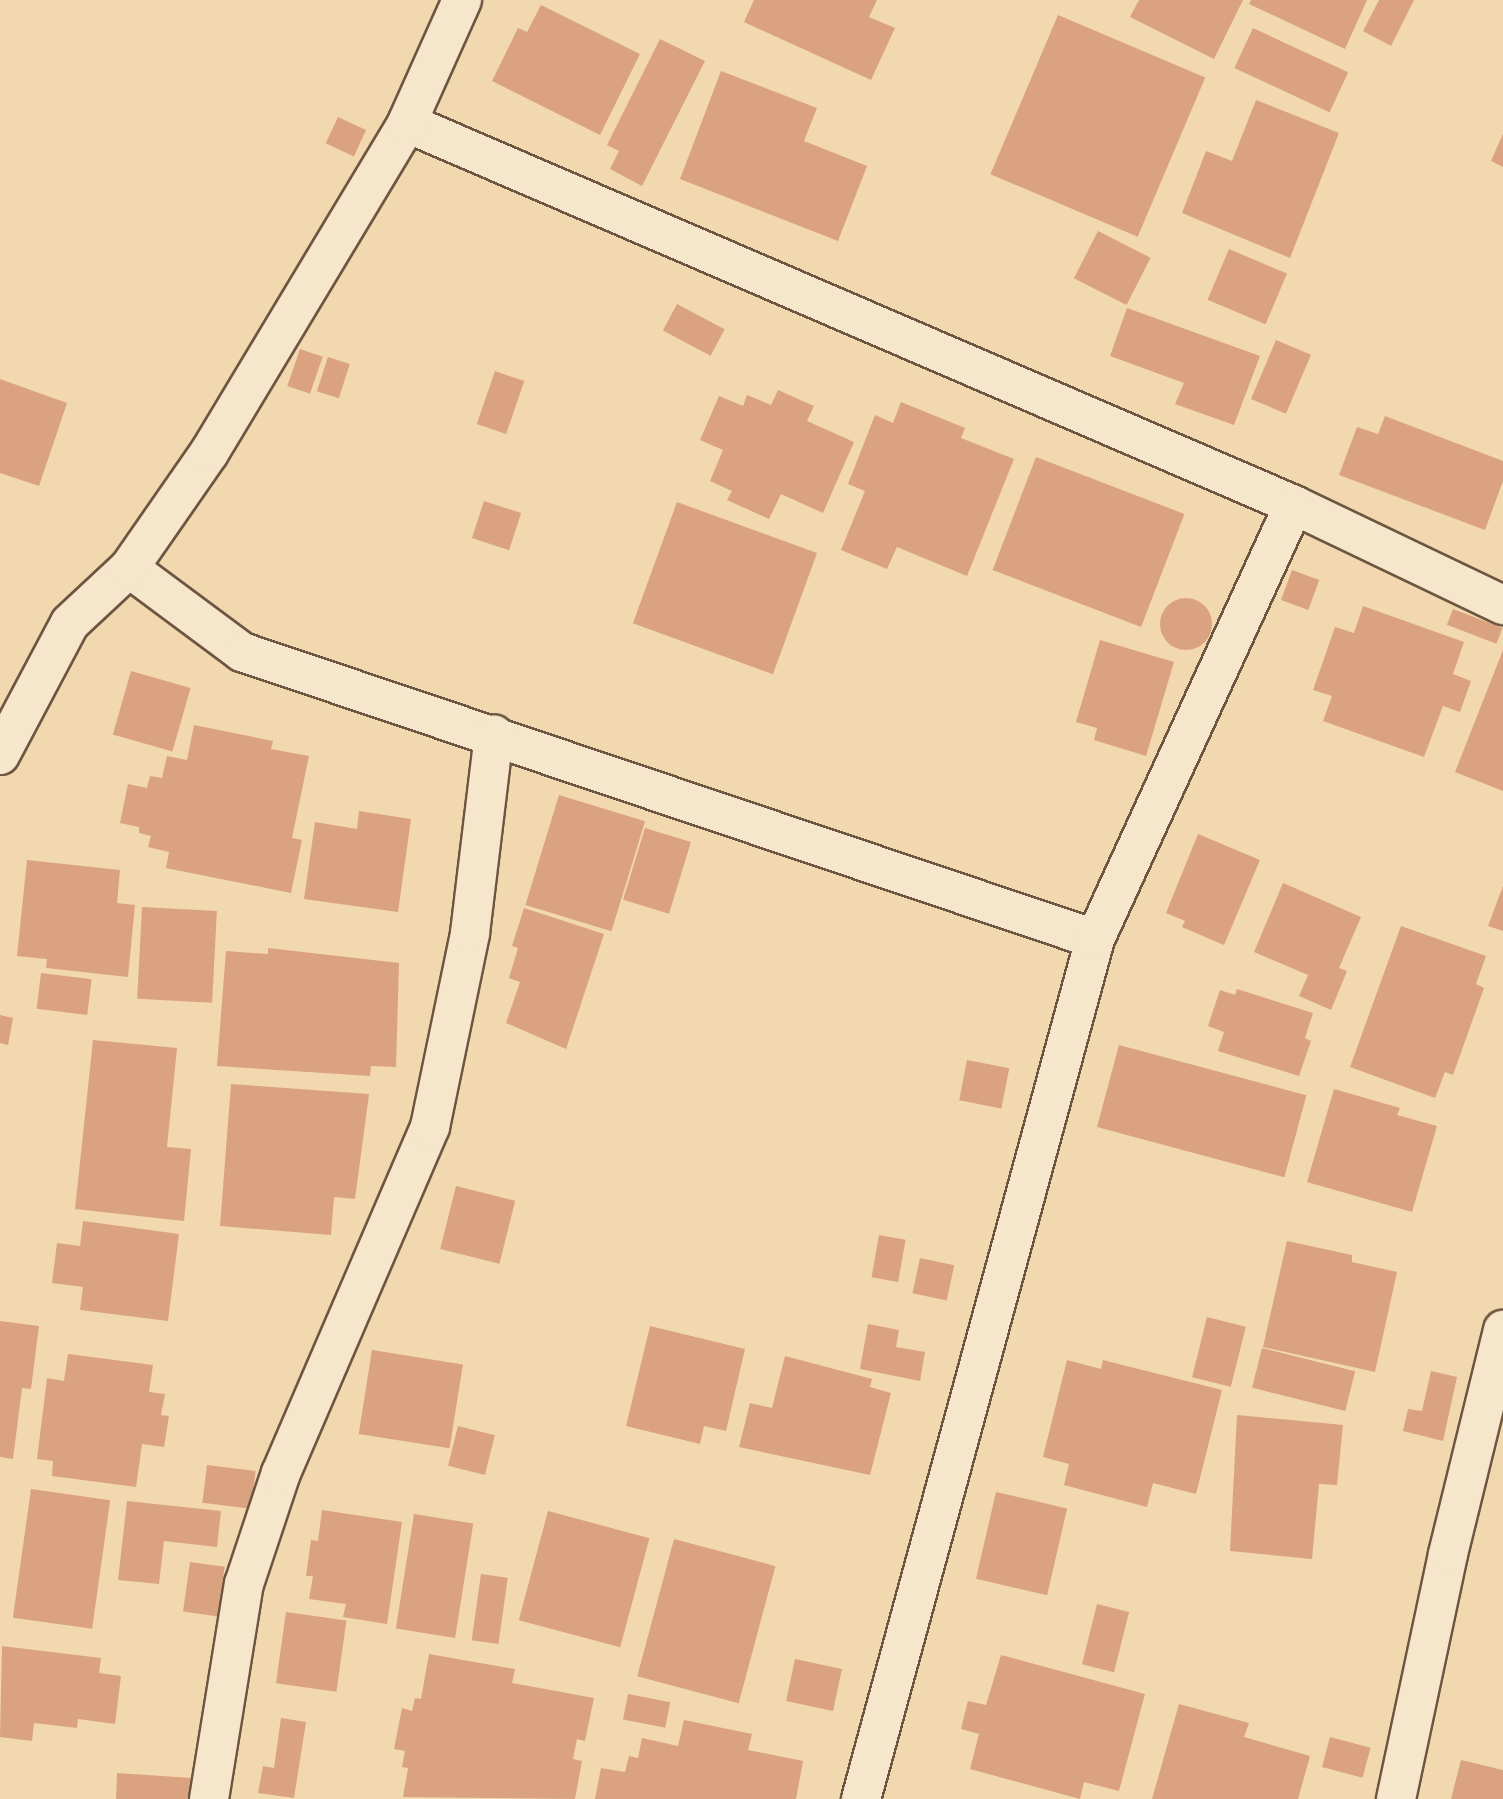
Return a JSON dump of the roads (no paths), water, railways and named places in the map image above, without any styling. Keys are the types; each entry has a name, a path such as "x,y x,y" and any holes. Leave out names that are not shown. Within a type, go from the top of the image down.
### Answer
{"street":[{"path":"0,755 69,623 129,568 209,453 407,123 462,0"},
{"path":"407,123 1294,505 1503,605"},
{"path":"861,1799 1095,939 1294,505"},
{"path":"129,568 242,652 374,699 494,734 1095,939"},
{"path":"209,1799 248,1572 281,1472 429,1127 470,933 494,734"},
{"path":"1396,1799 1448,1554 1503,1330"}]}
